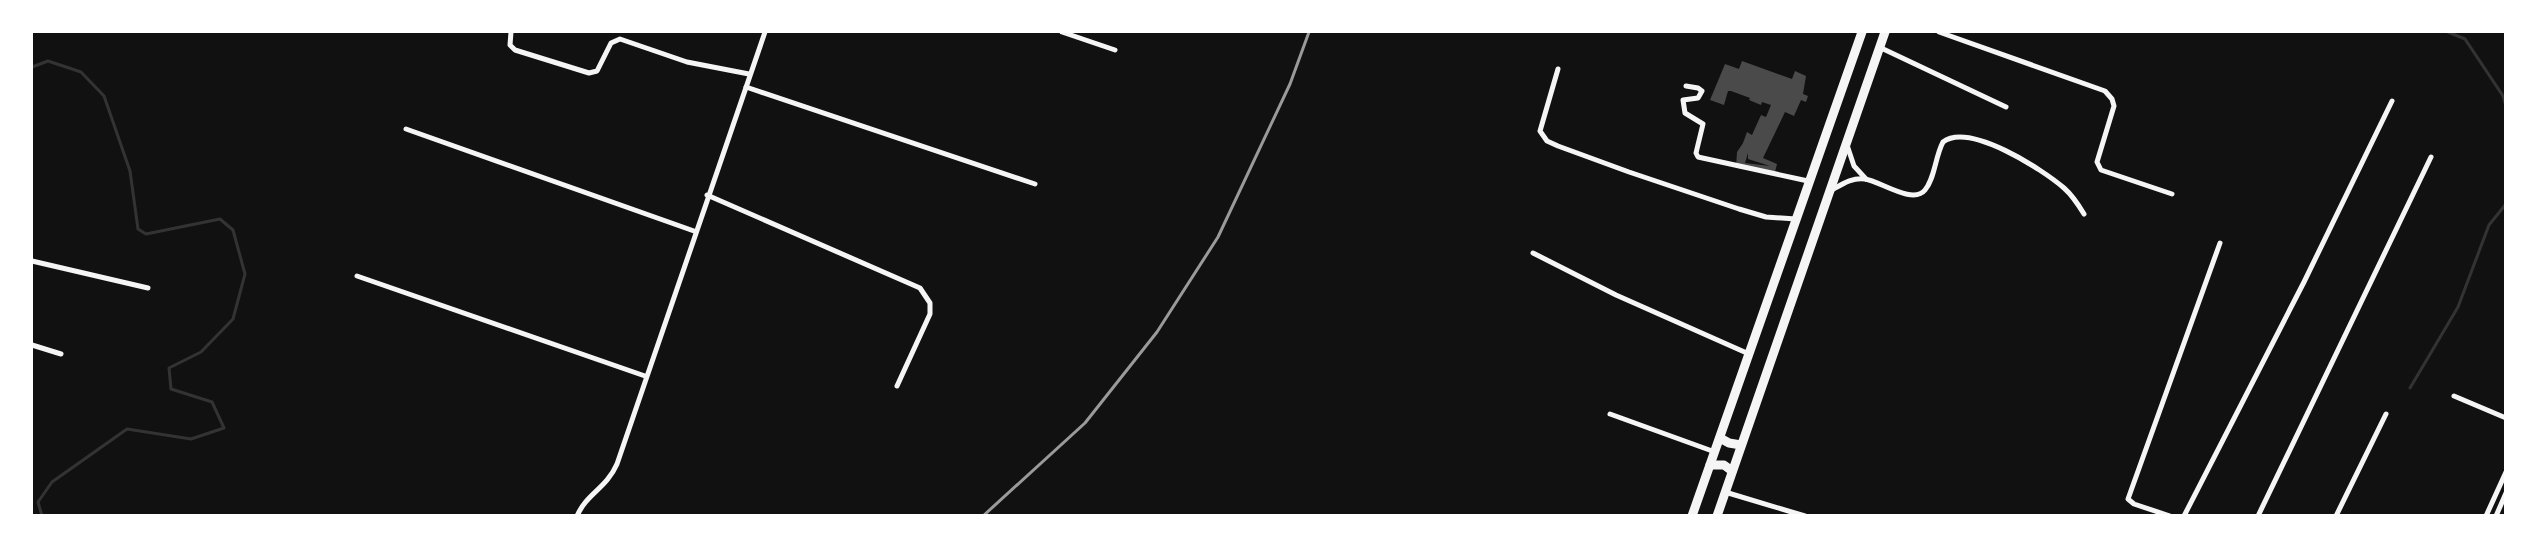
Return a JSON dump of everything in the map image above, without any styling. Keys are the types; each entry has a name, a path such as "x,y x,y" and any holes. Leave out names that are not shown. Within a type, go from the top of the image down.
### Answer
{"main road":[{"path":"1692,516 1862,32"},
{"path":"1717,516 1885,32"},
{"path":"1720,438 1729,443 1741,445"},
{"path":"1710,465 1724,465 1732,471"}],"street":[{"path":"511,32 510,45 515,50 589,73 597,71 611,43 620,39 687,62 723,71 749,74"},
{"path":"577,516 584,502 602,489 612,474 694,231 765,32"},
{"path":"1062,32 1116,50"},
{"path":"1939,32 2105,91 2112,99 2114,106 2097,162 2098,166 2101,170 2172,194"},
{"path":"1880,46 2006,107"},
{"path":"1558,69 1541,121 1540,131 1547,141 1588,158 1738,209 1766,217 1796,219"},
{"path":"1686,86 1702,91 1698,98 1683,100 1685,113 1703,124 1696,153 1698,157 1808,181"},
{"path":"746,87 1035,184"},
{"path":"2184,516 2310,271 2392,101"},
{"path":"406,129 694,231"},
{"path":"1847,145 1854,166 1866,179 1909,195 1918,195 1924,192 1929,185 1943,142 1948,138 1962,136 2008,152 2036,168 2063,187 2076,200 2084,214"},
{"path":"2258,516 2432,157"},
{"path":"1830,191 1846,182 1866,179"},
{"path":"707,195 920,288 930,303 930,314 897,386"},
{"path":"2170,516 2134,504 2128,499 2220,243"},
{"path":"1533,253 1616,295 1749,354"},
{"path":"32,261 148,288"},
{"path":"357,276 645,376"},
{"path":"32,345 61,354"},
{"path":"2454,396 2505,418"},
{"path":"1610,414 1715,452"},
{"path":"2336,516 2386,414"},
{"path":"2486,516 2505,472"},
{"path":"1725,492 1805,516"},
{"path":"2496,516 2505,493"}],"building":[{"path":"1742,61 1792,79 1795,71 1806,76 1803,94 1808,96 1806,102 1801,100 1794,116 1785,112 1763,158 1777,164 1775,172 1736,168 1737,152 1747,132 1752,135 1761,115 1766,117 1771,105 1762,102 1761,105 1731,91 1728,91 1724,105 1710,100 1725,64 1739,69","holes":["1748,153 1748,159 1770,166 1745,163"]}],"waterway":[{"path":"2448,32 2465,39 2503,96 2506,106"},
{"path":"32,67 48,61 81,72 104,96 130,171 138,229 146,234 220,219 233,230 245,274 233,319 201,352 169,368 171,389 212,402 224,428 191,439 127,429 52,482 38,502 42,516"},
{"path":"2410,388 2458,307 2489,225 2506,204"}],"railway":[{"path":"983,516 1085,423 1157,332 1218,237 1290,84 1309,32"}]}
